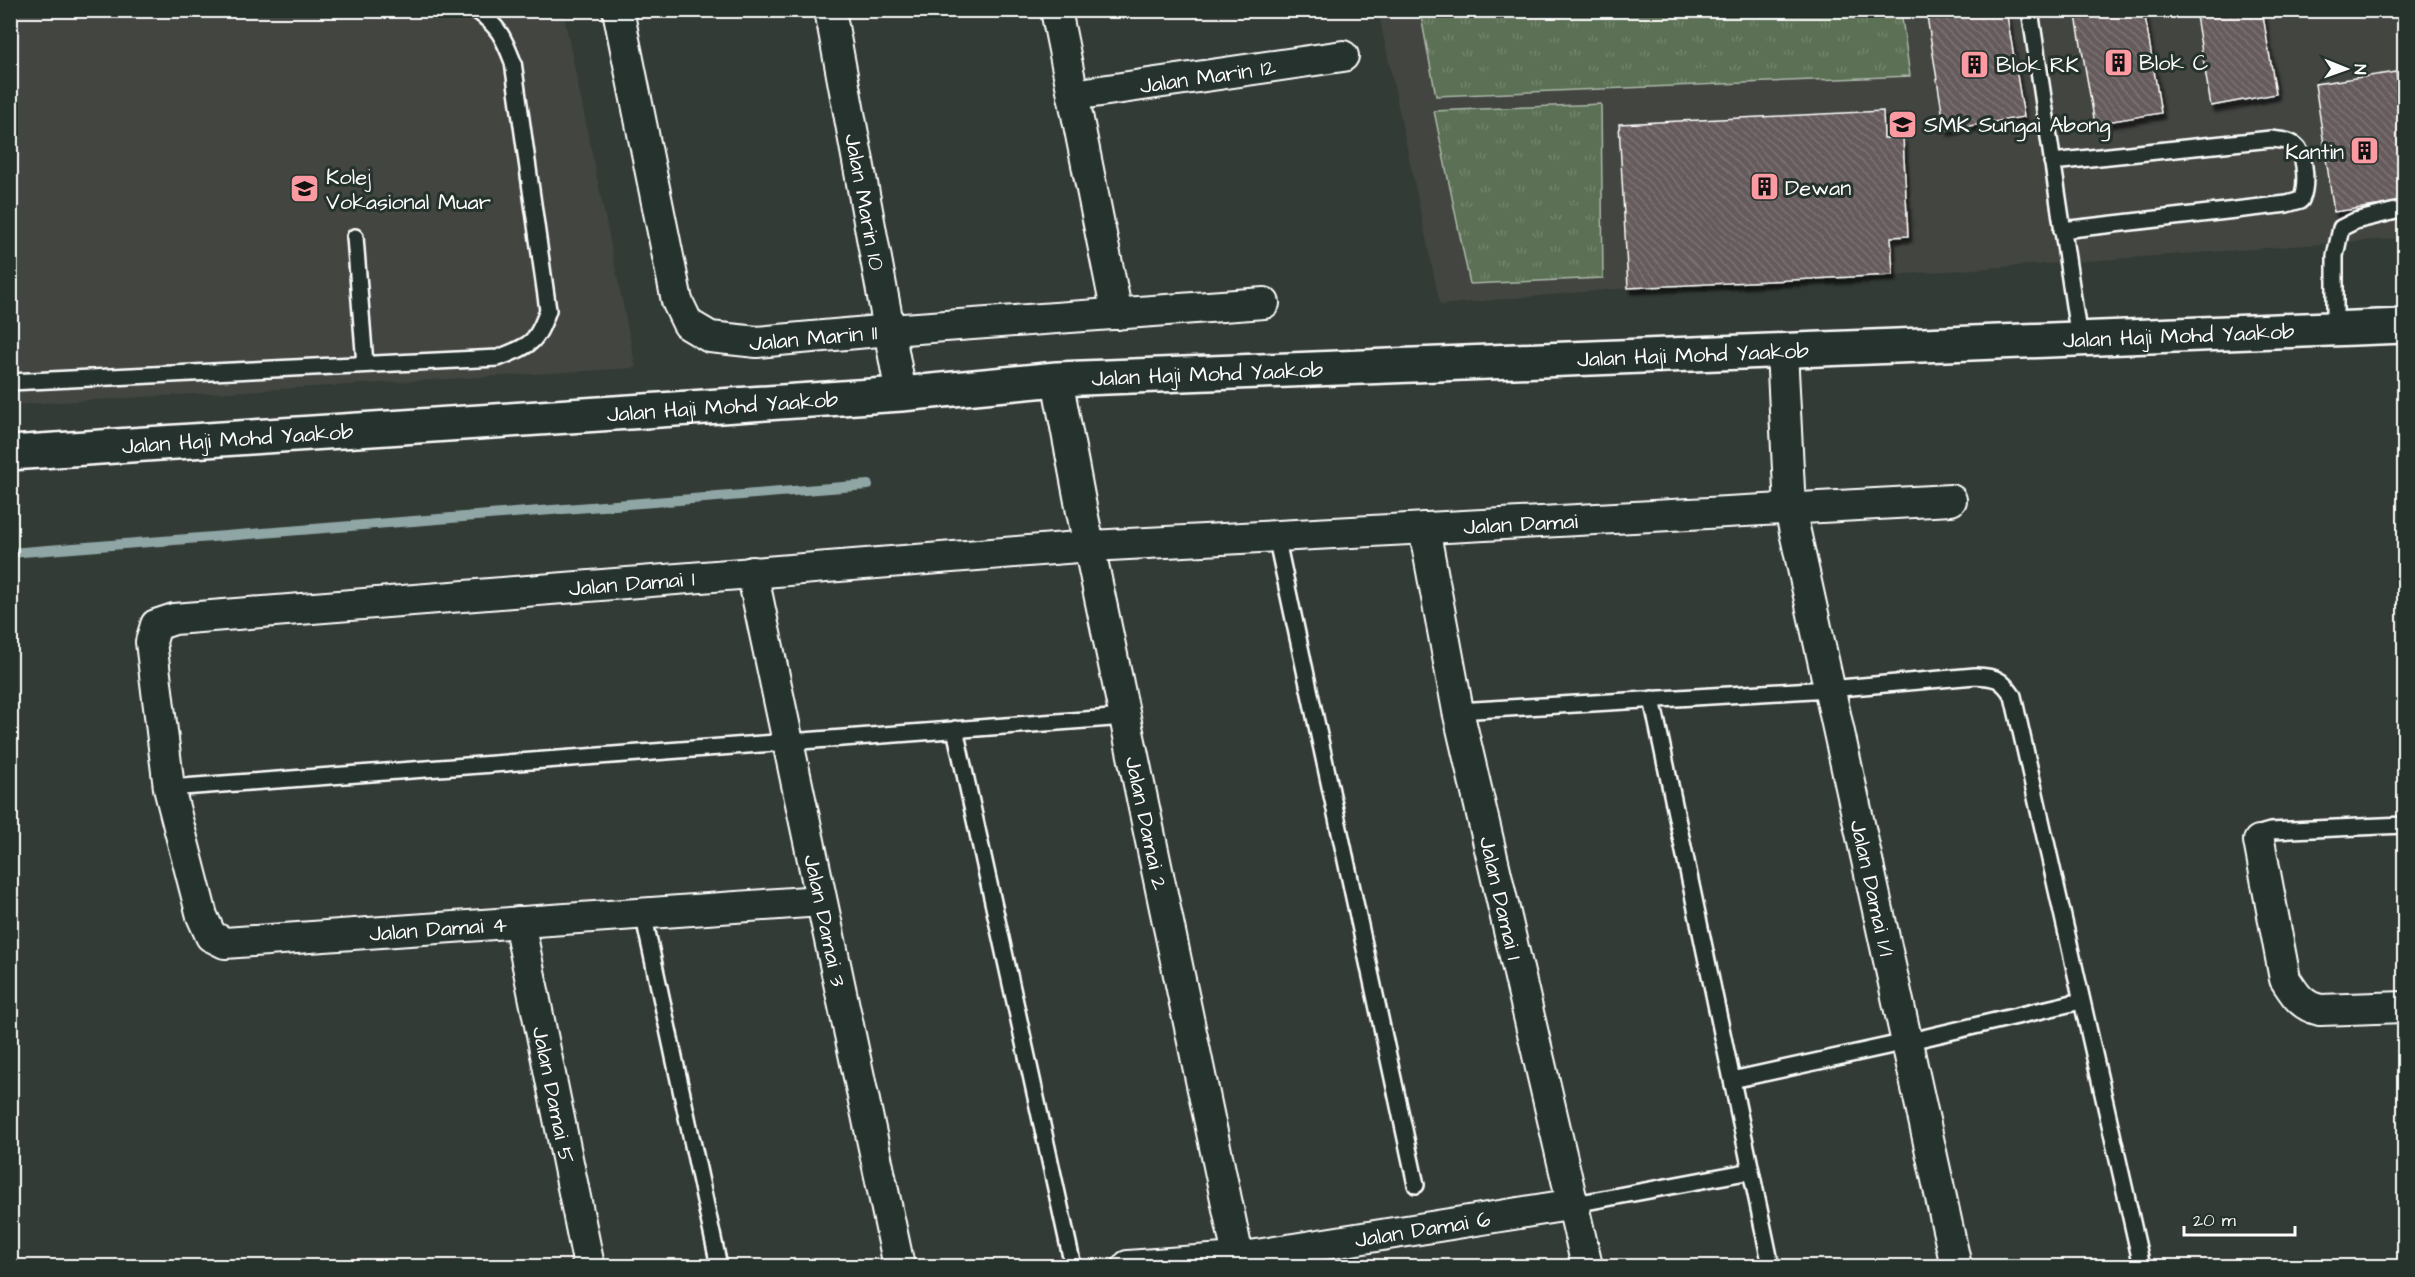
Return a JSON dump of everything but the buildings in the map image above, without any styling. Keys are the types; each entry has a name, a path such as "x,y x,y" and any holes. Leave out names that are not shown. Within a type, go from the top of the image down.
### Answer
{"street":[{"name":"Jalan Marin 11","path":"618,10 677,301 688,324 710,337 757,342 1264,303"},
{"name":"Jalan Marin 10","path":"830,10 901,394"},
{"path":"1056,10 1117,314"},
{"name":"Jalan Marin 12","path":"1073,95 1343,56"},
{"name":"Jalan Haji Mohd Yaakob","path":"10,453 901,394 1057,379 2404,326"},
{"name":"Jalan Damai 1/1","path":"1782,351 1790,509 1956,1266"},
{"name":"Jalan Damai 2","path":"1057,379 1082,512 1091,546 1239,1262"},
{"name":"Jalan Damai","path":"1091,546 1950,500"},
{"name":"Jalan Damai 1","path":"1425,528 1458,711 1575,1204 1587,1266"},
{"name":"Jalan Damai 1","path":"174,619 1091,546"},
{"name":"Jalan Damai 3","path":"752,572 899,1266"},
{"name":"Jalan Damai 4","path":"174,619 156,625 151,642 169,788 202,916 211,936 225,943 821,902"},
{"path":"2259,842 2285,979 2296,997 2307,1007 2320,1010 2404,1007"},
{"name":"Jalan Damai 5","path":"519,922 589,1266"},
{"name":"Jalan Damai 6","path":"1128,1266 1239,1262 1575,1204"}],"lane":[{"path":"10,382 498,358 528,346 540,332 548,310 513,62 504,38 493,22 476,10"},
{"path":"2030,10 2079,339"},
{"path":"2052,162 2271,139 2287,141 2298,148 2305,172 2305,192 2301,200 2287,204 2062,230"},
{"path":"2335,329 2335,256 2341,228 2355,221 2404,209"},
{"path":"355,237 365,364"},
{"path":"1275,536 1416,1185"},
{"path":"1458,711 1829,688 1975,676 1994,677 2004,684 2013,696 2142,1266"},
{"path":"1652,699 1771,1266"},
{"path":"169,788 1125,717"},
{"path":"955,729 1073,1266"},
{"path":"2259,842 2263,833 2270,831 2404,825"},
{"path":"643,913 720,1266"},
{"path":"1732,1080 2081,1001"},
{"path":"1575,1204 1751,1171"}],"shaded area":[{"name":"Kolej Vokasional Muar","path":"11,11 563,11 636,368 11,405"},
{"name":"SMK Sungai Abong","path":"1378,11 2404,11 2404,238 1893,275 1628,288 1440,305"}],"green space":[{"path":"1420,11 1901,11 1910,76 1436,96"},
{"path":"1601,104 1603,278 1470,284 1434,111"}],"waterway":[{"path":"10,553 868,485"}],"place":[{"name":"Blok C","path":"2118,62"},
{"name":"Blok RK","path":"1975,64"},
{"name":"SMK Sungai Abong","path":"1903,124"},
{"name":"Kantin","path":"2365,151"},
{"name":"Dewan","path":"1764,187"},
{"name":"Kolej Vokasional Muar","path":"305,189"}]}
